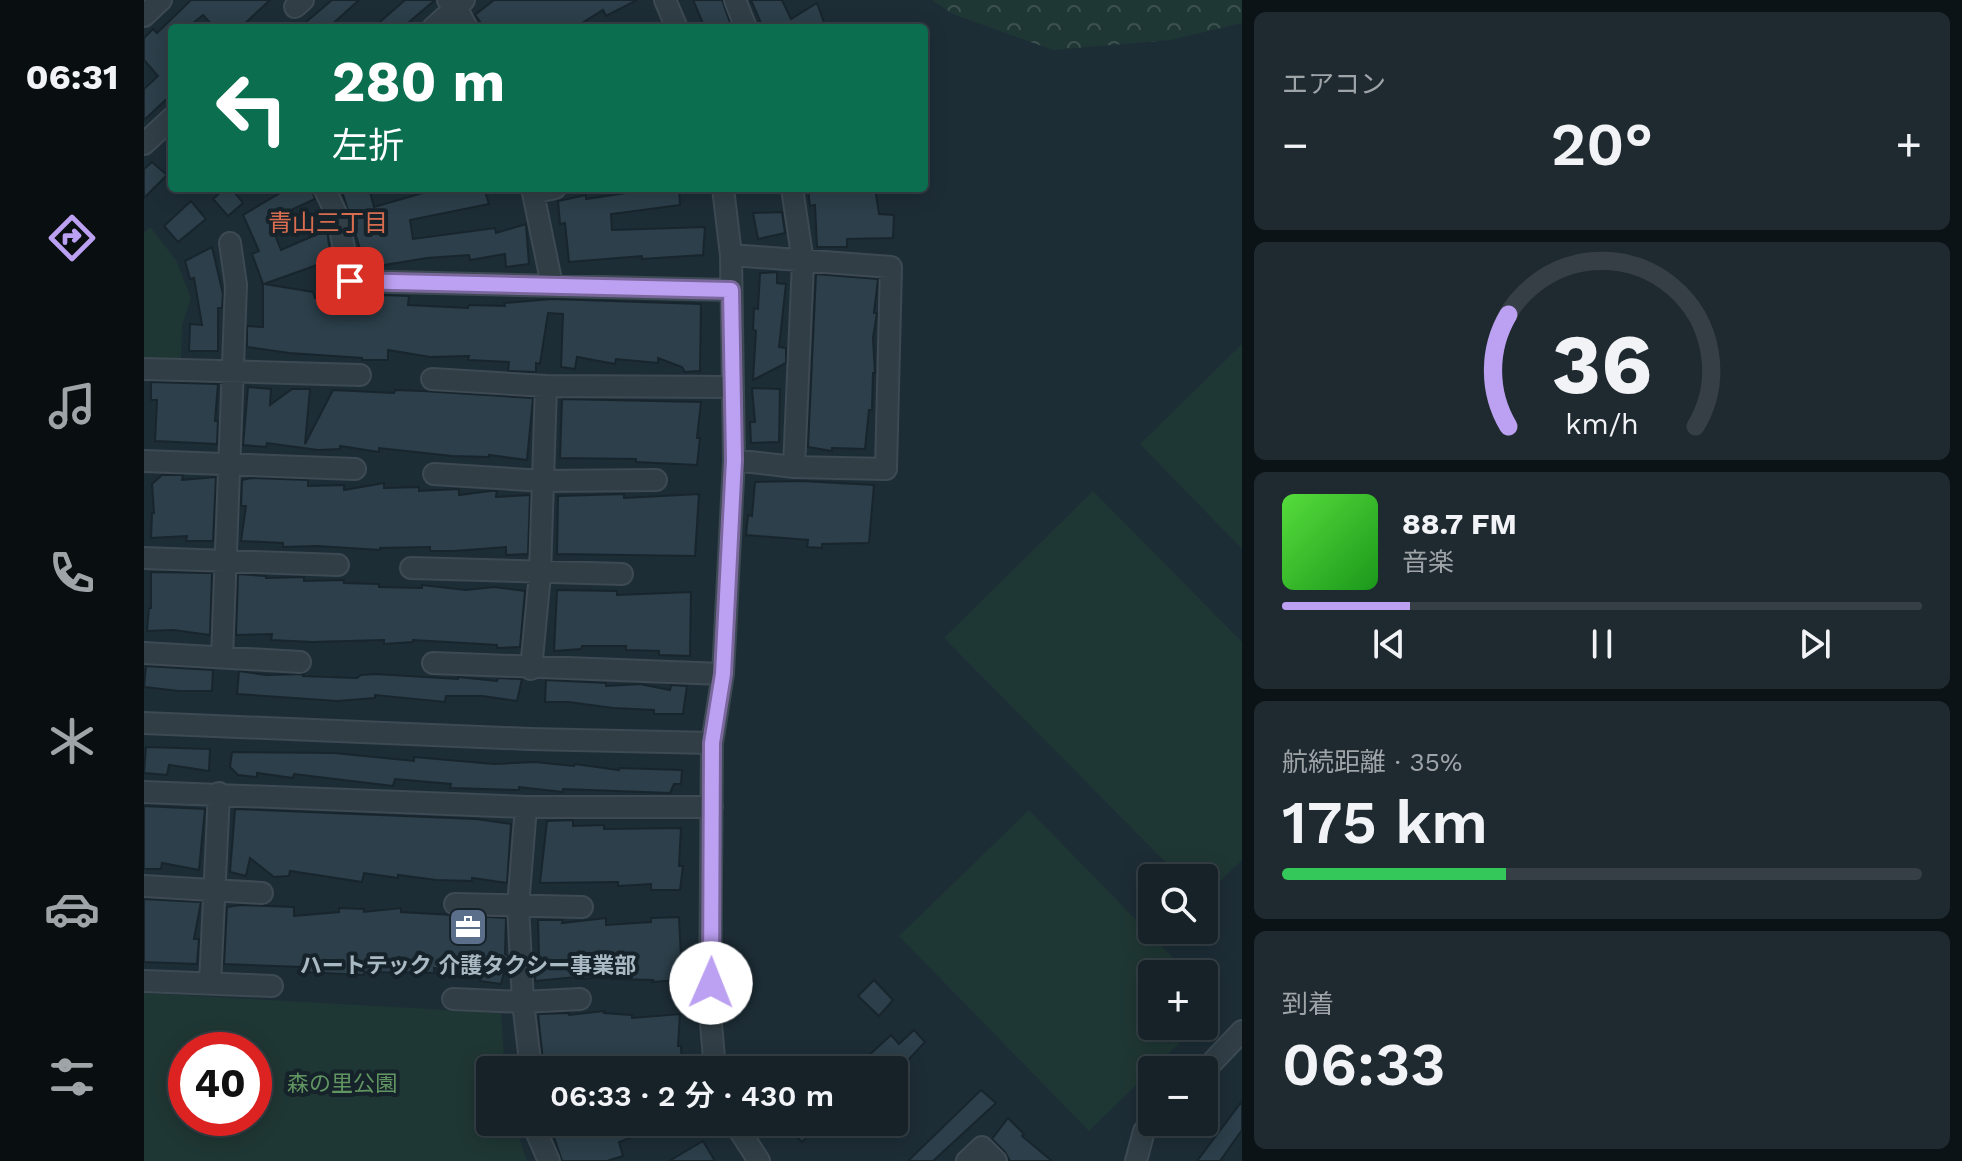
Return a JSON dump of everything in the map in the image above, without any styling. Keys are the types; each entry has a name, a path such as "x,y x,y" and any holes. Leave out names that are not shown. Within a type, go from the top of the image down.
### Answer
{"street":[{"path":"144,16 161,0"},
{"path":"665,0 675,24"},
{"path":"735,0 744,24"},
{"path":"437,24 456,2 465,24"},
{"path":"146,138 168,121"},
{"path":"326,192 338,217 350,281 731,290"},
{"path":"533,192 552,285"},
{"path":"714,1056 710,1012 712,743 723,674 734,460 731,255 723,192"},
{"path":"793,192 803,262 794,467"},
{"path":"222,657 236,285 230,243"},
{"path":"731,255 891,267 886,469 794,467 734,460"},
{"path":"144,369 360,375"},
{"path":"432,379 546,386 733,387"},
{"path":"531,669 540,574 546,386"},
{"path":"144,461 355,469"},
{"path":"434,474 544,481 656,480"},
{"path":"144,558 338,565"},
{"path":"411,568 622,574"},
{"path":"144,653 300,662"},
{"path":"433,663 723,674"},
{"path":"144,723 530,739 712,743"},
{"path":"144,792 526,807 712,807"},
{"path":"210,984 219,793"},
{"path":"526,807 518,906 529,1056"},
{"path":"144,886 262,893"},
{"path":"455,904 582,907"},
{"path":"144,981 272,986"},
{"path":"453,999 523,1002 580,999"},
{"path":"1218,1056 1242,1031"},
{"path":"540,1136 549,1161"},
{"path":"742,1136 756,1160"},
{"path":"1136,1161 1143,1136"},
{"path":"967,1161 982,1147 996,1161"}],"green space":[{"path":"932,0 1242,0 1242,23 1170,40 1053,50 953,14"},
{"path":"150,227 176,260 191,298 182,326 181,361 144,359 144,233"},
{"path":"1242,344 1242,549 1140,444"},
{"path":"1093,491 1242,642 1242,860 1218,883 1218,864 1167,864 944,638"},
{"path":"1029,810 1138,922 1138,944 1160,944 1175,960 1138,960 1138,1040 1183,1040 1166,1056 1138,1056 1138,1083 1089,1131 899,936"},
{"name":"森の里公園","path":"144,993 501,1013 504,1056 476,1056 476,1136 519,1136 527,1161 144,1161"}],"building":[{"path":"191,0 270,0 244,24 211,24 203,15 192,24 168,24 168,98 144,120 144,89 158,76 144,60 144,38 153,29 157,33"},
{"path":"332,0 359,0 332,24 304,24"},
{"path":"405,0 435,0 407,24 378,24"},
{"path":"494,0 637,0 606,16 603,10 580,24 482,24 475,15"},
{"path":"693,0 722,0 731,24 703,24"},
{"path":"751,0 782,0 791,19 817,3 825,24 761,24"},
{"path":"152,162 167,175 144,198 144,169"},
{"path":"221,192 234,192 243,203 228,216 213,199"},
{"path":"312,192 315,199 278,216 280,220 271,224 281,250 327,230 331,260 264,284 313,292 315,298 381,300 382,295 409,296 408,305 468,308 469,305 505,306 504,303 552,299 701,304 700,371 685,372 682,367 658,358 658,363 616,359 615,364 577,357 575,369 561,367 563,314 548,313 536,372 508,371 509,362 468,360 469,356 430,357 388,350 388,360 362,360 247,347 247,326 263,327 263,284 252,254 259,251 243,215 280,193"},
{"path":"342,192 370,192 374,207 426,192 485,192 489,204 410,220 413,239 495,228 496,233 526,224 529,264 506,267 505,254 470,260 469,255 427,258 366,268"},
{"path":"633,192 679,192 680,205 611,214 612,230 705,227 703,255 569,262 565,223 560,224 558,201 586,195 586,199"},
{"path":"808,192 876,192 879,214 894,215 893,238 847,239 847,247 817,247 815,205 810,206"},
{"path":"191,201 206,219 178,242 164,226"},
{"path":"782,212 785,233 758,239 753,213"},
{"path":"212,247 223,294 222,308 218,308 218,351 189,351 190,324 202,325 194,278 190,279 185,261"},
{"path":"777,272 777,283 786,284 779,347 786,348 786,363 753,380 754,308 758,309 760,273"},
{"path":"816,274 878,279 873,338 875,373 865,449 832,448 832,451 808,447"},
{"path":"151,382 218,384 217,444 155,441 157,400 151,400"},
{"path":"248,387 271,389 270,405 292,389 310,389 305,444 333,390 423,391 533,398 527,460 379,448 379,452 340,446 340,449 318,450 267,443 266,447 243,445"},
{"path":"752,388 780,389 779,442 751,443 750,422 755,422"},
{"path":"562,399 701,402 697,465 636,462 636,459 560,458"},
{"path":"162,475 183,475 182,480 216,477 213,541 186,541 187,536 151,538 154,513 152,484"},
{"path":"242,480 308,480 308,486 344,485 344,490 384,483 384,488 419,487 419,491 459,489 459,495 497,491 496,497 530,495 528,554 506,555 506,547 454,551 430,551 430,547 380,550 283,547 283,543 241,541 246,506 241,506"},
{"path":"755,482 874,485 869,543 822,544 822,548 807,547 808,540 746,535 748,515 752,516"},
{"path":"624,494 624,498 699,494 695,556 557,554 558,496"},
{"path":"151,572 212,573 210,635 173,630 147,631 151,608"},
{"path":"238,574 266,578 304,577 304,581 344,580 344,583 379,584 379,587 422,588 422,585 466,590 494,587 525,591 520,647 497,648 497,645 413,640 384,644 384,640 312,642 271,640 272,634 236,635"},
{"path":"557,590 617,591 617,595 691,592 690,656 626,650 626,646 582,646 581,649 554,651"},
{"path":"146,666 213,670 212,691 144,687"},
{"path":"239,671 357,678 375,674 497,681 498,678 522,679 517,701 482,696 446,696 445,702 375,695 375,698 337,701 237,694"},
{"path":"546,680 606,683 606,686 640,684 670,690 671,685 687,686 683,714 654,714 654,710 545,702"},
{"path":"146,747 210,749 209,771 169,765 167,775 144,773"},
{"path":"232,752 334,753 414,761 414,757 494,764 535,762 619,770 682,770 681,784 674,784 670,793 563,789 563,792 519,787 519,790 450,788 451,784 395,779 393,786 294,774 293,778 257,773 257,777 238,775 230,767"},
{"path":"144,806 205,809 199,870 162,863 161,869 144,869"},
{"path":"235,809 476,819 511,824 507,883 472,878 472,881 436,880 398,875 398,878 364,873 362,882 290,871 289,876 274,877 250,858 246,876 230,872"},
{"path":"573,820 573,826 604,825 604,829 681,828 679,866 683,866 680,890 651,890 651,884 618,886 618,882 540,883 547,821"},
{"path":"144,899 201,902 194,939 199,939 197,964 144,962"},
{"path":"227,907 294,907 294,916 339,912 339,908 364,909 364,912 401,908 401,912 506,918 505,954 508,956 501,984 480,981 481,975 434,968 434,973 364,972 364,975 302,972 302,967 224,964"},
{"path":"679,917 681,957 678,980 652,982 576,977 535,981 539,956 538,920 563,920 562,923 606,918 606,925"},
{"path":"874,980 893,1000 879,1016 858,996"},
{"path":"605,1011 632,1015 632,1018 680,1014 678,1046 681,1046 681,1056 542,1056 538,1014"},
{"path":"914,1030 925,1042 908,1060 908,1056 868,1056 891,1035 899,1044"},
{"path":"981,1090 996,1103 933,1161 908,1161"},
{"path":"1242,1101 1242,1130 1220,1161 1197,1161"},
{"path":"1008,1118 1024,1134 1022,1136 1052,1161 1010,1161 992,1139"},
{"path":"554,1136 634,1136 619,1142 623,1156 607,1161 562,1161"},
{"path":"703,1141 715,1161 669,1161"}],"place":[{"name":"ハートテック 介護タクシー事業部","path":"468,927"}],"district":[{"name":"青山三丁目","path":"328,223"}],"route":[{"path":"350,281 731,290 734,460 723,674 712,743 711,983"}]}
